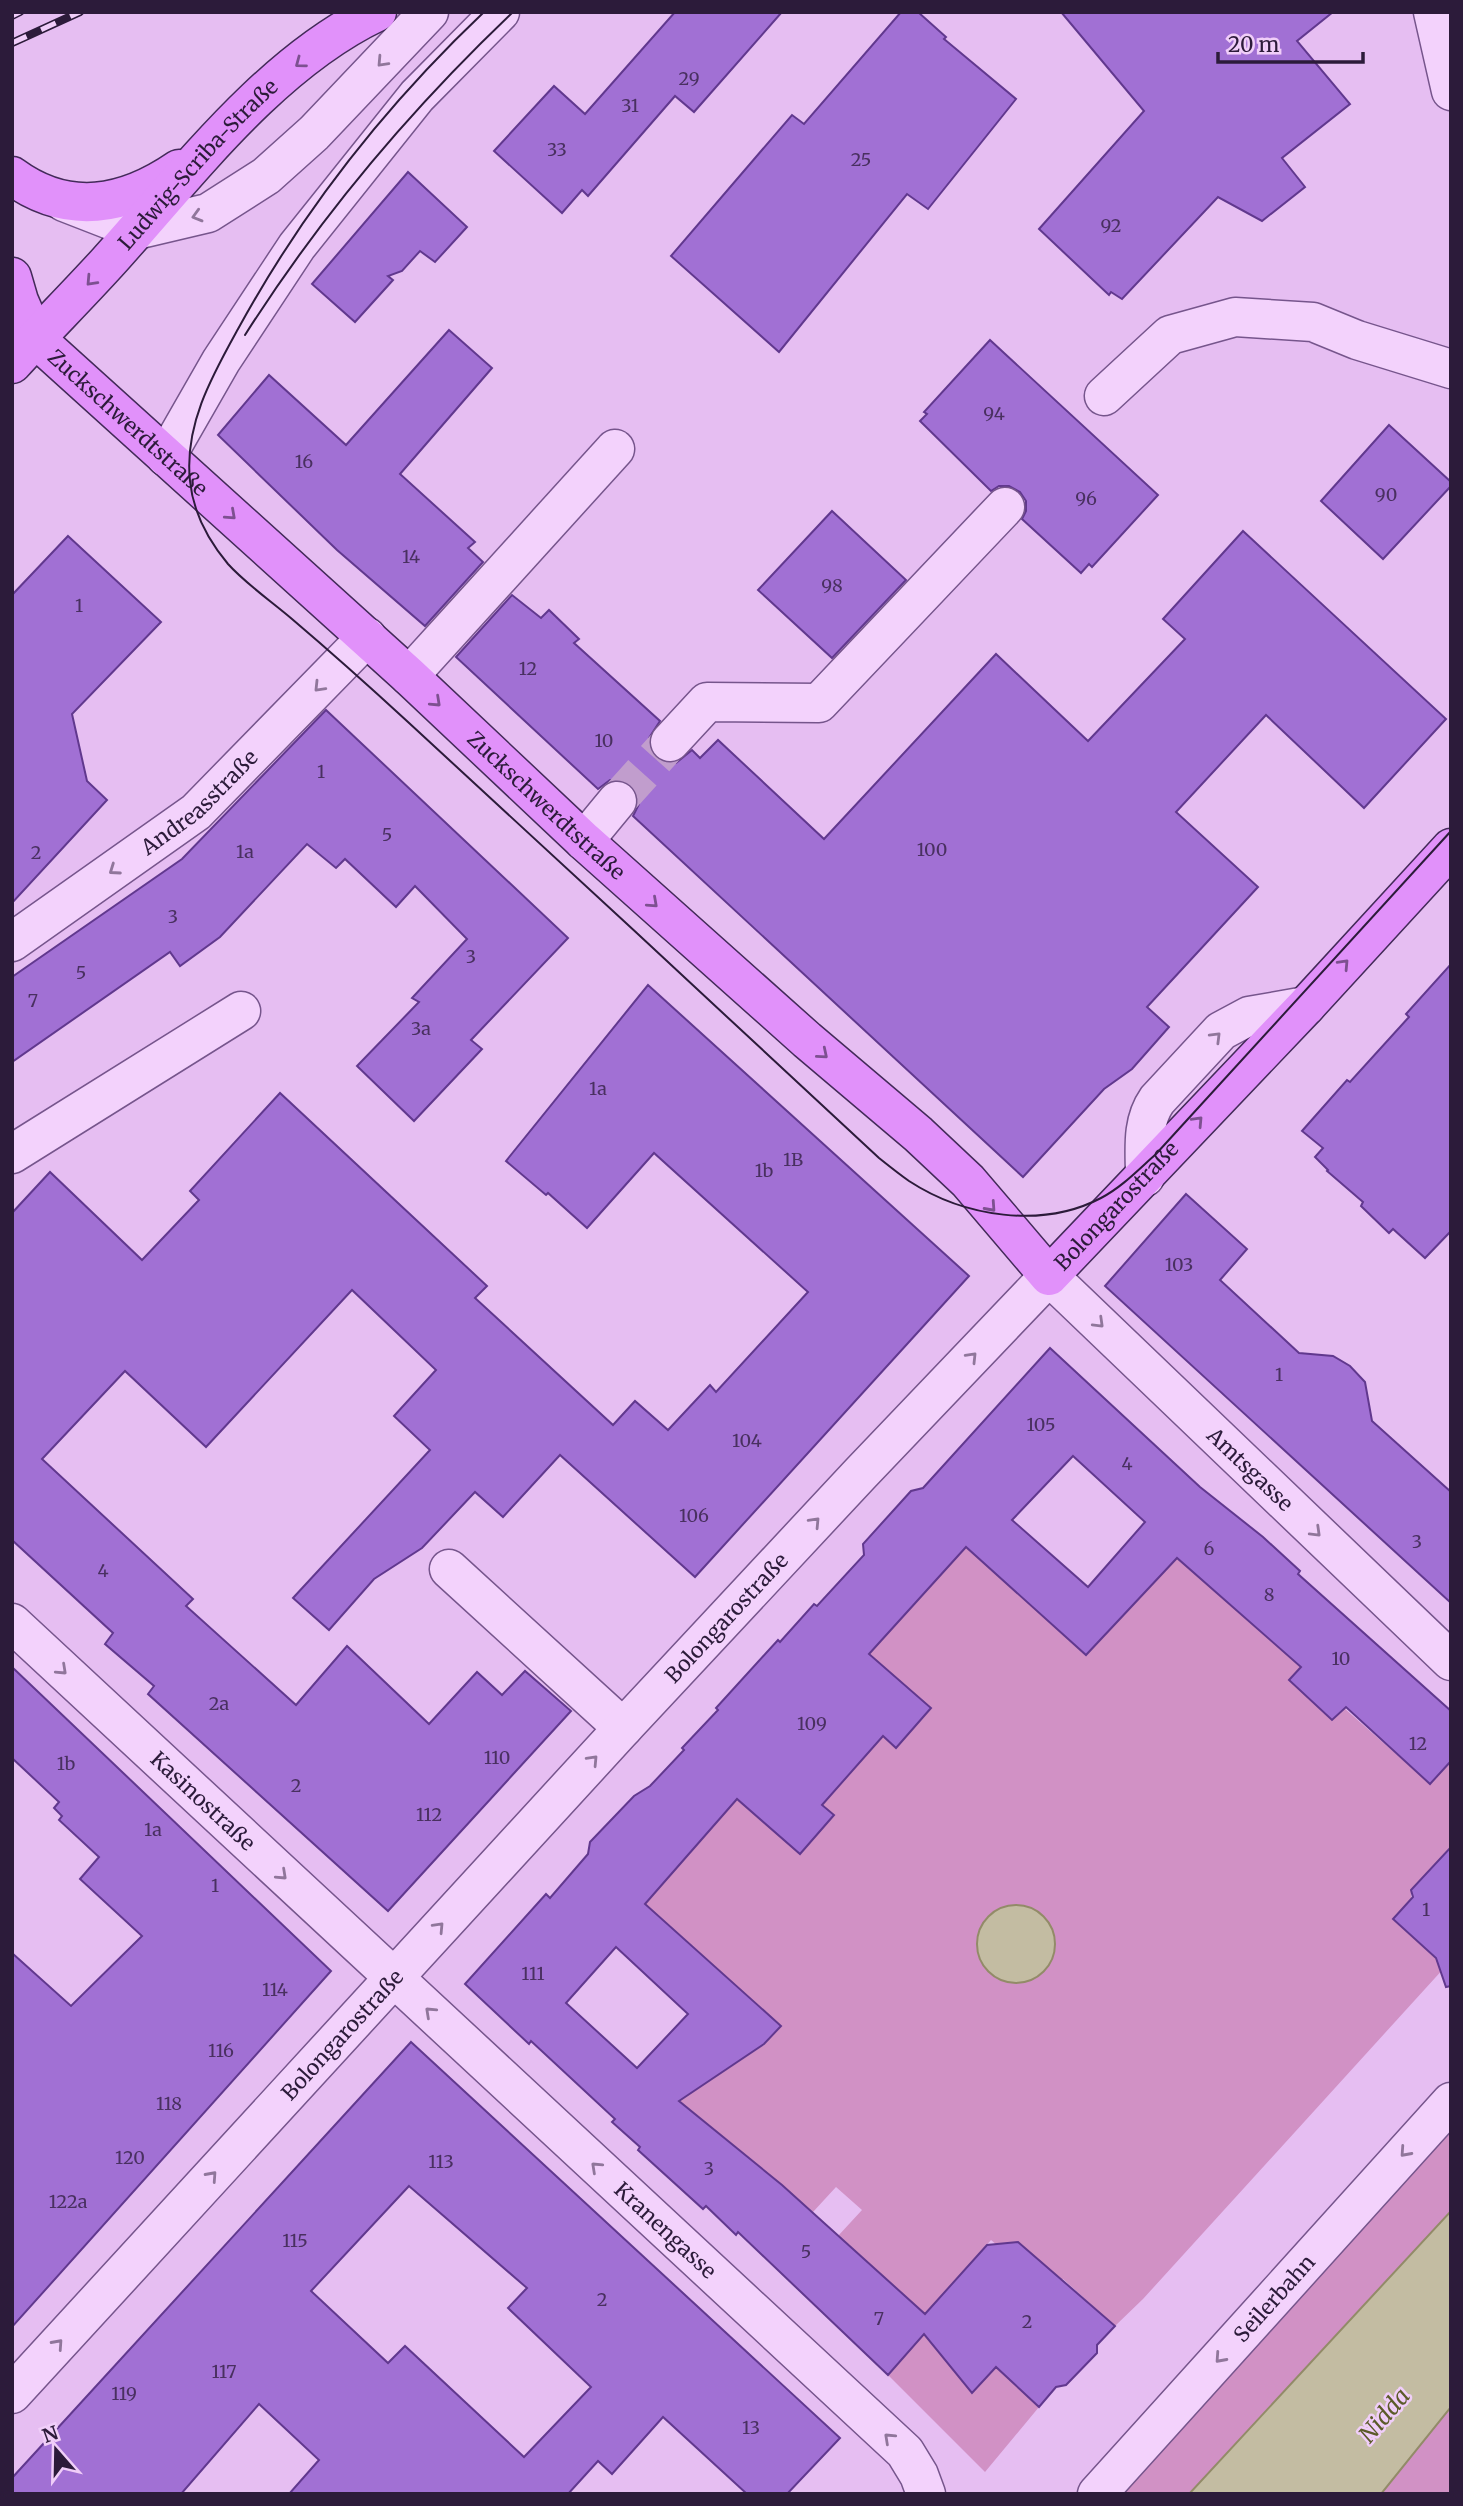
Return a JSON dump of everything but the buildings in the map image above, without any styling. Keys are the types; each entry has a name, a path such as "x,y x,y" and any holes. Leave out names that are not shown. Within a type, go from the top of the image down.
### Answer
{"main road":[{"name":"Ludwig-Scriba-Straße","path":"24,351 204,152 287,72 331,39 377,12"},
{"path":"12,176 64,202 96,202 145,189 204,152"},
{"path":"12,277 19,301 24,351"},
{"name":"Zuckschwerdtstraße","path":"24,351 166,457 409,676 584,841 807,1040 918,1134 968,1181 1049,1276"},
{"name":"Bolongarostraße","path":"1049,1276 1145,1178 1451,848"}],"street":[{"path":"64,202 136,230 208,213 265,176 314,133 429,12"},
{"path":"166,457 221,360 296,246 417,96 500,12"},
{"path":"1433,12 1451,91"},
{"path":"1104,396 1170,335 1235,317 1312,322 1357,340 1451,369"},
{"path":"409,676 615,449"},
{"path":"670,742 707,702 819,703 1005,507"},
{"name":"Andreasstraße","path":"12,942 196,812 366,638"},
{"path":"584,841 617,801"},
{"path":"12,1154 241,1012"},
{"name":"Amtsgasse","path":"1049,1276 1451,1661"},
{"name":"Bolongarostraße","path":"12,2394 392,1977 860,1474 1049,1276"},
{"path":"449,1569 623,1728"},
{"name":"Kasinostraße","path":"12,1623 392,1977"},
{"name":"Kranengasse","path":"392,1977 905,2452 919,2475 926,2494"},
{"name":"Seilerbahn","path":"1097,2494 1451,2102"}],"shaded area":[{"path":"966,1547 1086,1655 1177,1558 1301,1667 1290,1679 1332,1719 1344,1708 1430,1784 1451,1761 1451,1852 1411,1890 1411,1900 1394,1919 1445,1967 1143,2299 1115,2326 1063,2279 1060,2280 1016,2242 1003,2250 991,2240 967,2267 972,2392 996,2367 1039,2407 985,2472 888,2375 934,2323 838,2236 862,2210 836,2187 813,2212 679,2101 764,2045 781,2026 645,1904 737,1799 800,1853 834,1816 822,1805 883,1736 897,1747 931,1708 869,1654"},
{"path":"1451,2130 1451,2211 1189,2494 1121,2494"},
{"path":"1451,2407 1451,2494 1381,2494"}],"water":[{"path":"1016,1905 1031,1908 1048,1922 1055,1944 1052,1959 1038,1976 1016,1983 1001,1980 984,1966 977,1944 980,1929 994,1912"},
{"name":"Nidda","path":"1451,2211 1451,2407 1381,2494 1189,2494"}],"tunnel":[{"path":"617,801 670,742"}],"tram line":[{"path":"484,12 414,84 349,161 290,243 238,329 210,383 191,440 190,481 198,515 214,545 235,571 394,709 879,1158 909,1181 931,1193 954,1203 1004,1215 1054,1213 1078,1208 1109,1194 1156,1154 1451,831"},
{"path":"245,335 304,248 369,165 439,86 513,12"}],"railway":[{"path":"12,16 20,12"},
{"path":"12,43 80,12"}]}
